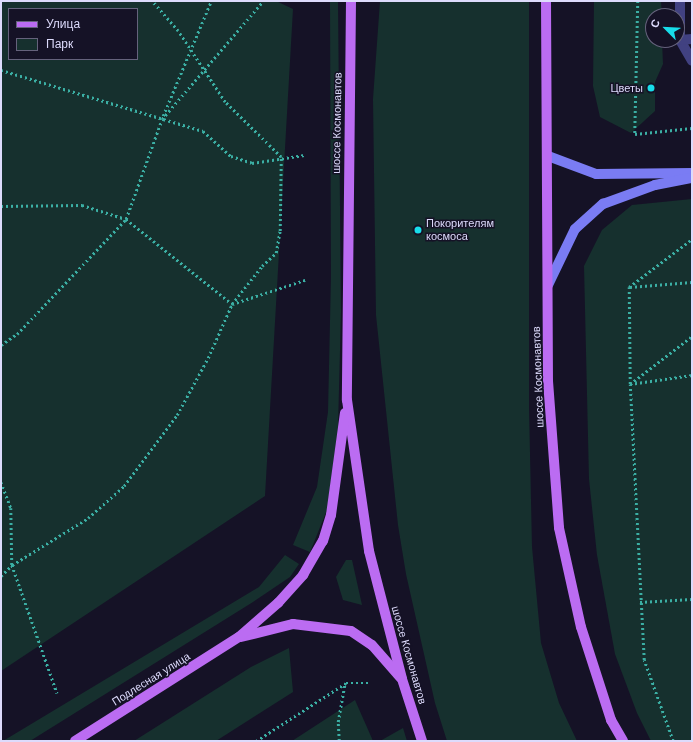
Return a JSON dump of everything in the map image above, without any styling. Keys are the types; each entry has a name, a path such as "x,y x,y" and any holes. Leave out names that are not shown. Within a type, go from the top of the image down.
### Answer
{"main road":[{"name":"шоссе Космонавтов","path":"351,1 346,400 369,550 402,679 422,741"},
{"name":"шоссе Космонавтов","path":"546,1 548,381 559,528 581,626 611,720 623,741"},
{"path":"239,637 278,603 298,581 323,541 339,466 346,400"},
{"path":"239,637 293,624 350,631 372,645 402,679"},
{"name":"Подлесная улица","path":"75,741 239,637"}],"street":[{"path":"548,156 596,174 692,173"},
{"path":"548,285 575,229 603,204 655,185 692,178"}],"lane":[{"path":"684,48 692,62"}],"path":[{"path":"1,576 12,565 88,518 124,486 177,416 208,358 232,304 262,266 276,253 281,223 281,157 225,102 190,49 152,1"},
{"path":"1,345 16,334 126,219 162,119 211,1"},
{"path":"162,119 263,1"},
{"path":"638,1 635,134 692,128"},
{"path":"1,70 203,131 231,156 252,163 281,157 304,155"},
{"path":"1,206 82,205 126,219 232,304"},
{"path":"629,287 692,239"},
{"path":"232,304 305,280"},
{"path":"629,287 692,282"},
{"path":"629,287 630,384 644,660 673,741"},
{"path":"630,384 692,336"},
{"path":"630,384 692,375"},
{"path":"1,482 12,508 12,565 57,693"},
{"path":"640,602 692,599"},
{"path":"256,741 346,683 369,683"},
{"path":"339,741 338,722 346,683"}],"green space":[{"path":"1,1 276,1 293,9 265,496 1,671"},
{"path":"330,1 338,1 341,312 338,427 327,510 310,552 293,545 317,487 328,412 331,276"},
{"path":"380,1 529,1 529,407 532,547 541,643 559,703 577,741 447,741 435,703 406,574 398,525 376,315 373,99"},
{"path":"594,1 661,1 661,8 645,8 645,48 662,48 663,64 655,82 655,111 631,133 600,117 593,86"},
{"path":"692,199 692,741 651,741 637,713 615,654 597,555 589,479 584,266 602,230 632,205"},
{"path":"285,555 299,564 290,577 253,602 30,741 3,741 259,587"},
{"path":"346,560 352,560 362,605 343,600 336,577"},
{"path":"289,648 293,692 216,741 134,741 251,667"},
{"path":"355,700 373,741 292,741"},
{"path":"403,728 407,741 380,741"}],"place":[{"name":"Цветы","path":"651,88"},
{"name":"Покорителям космоса","path":"418,230"}]}
